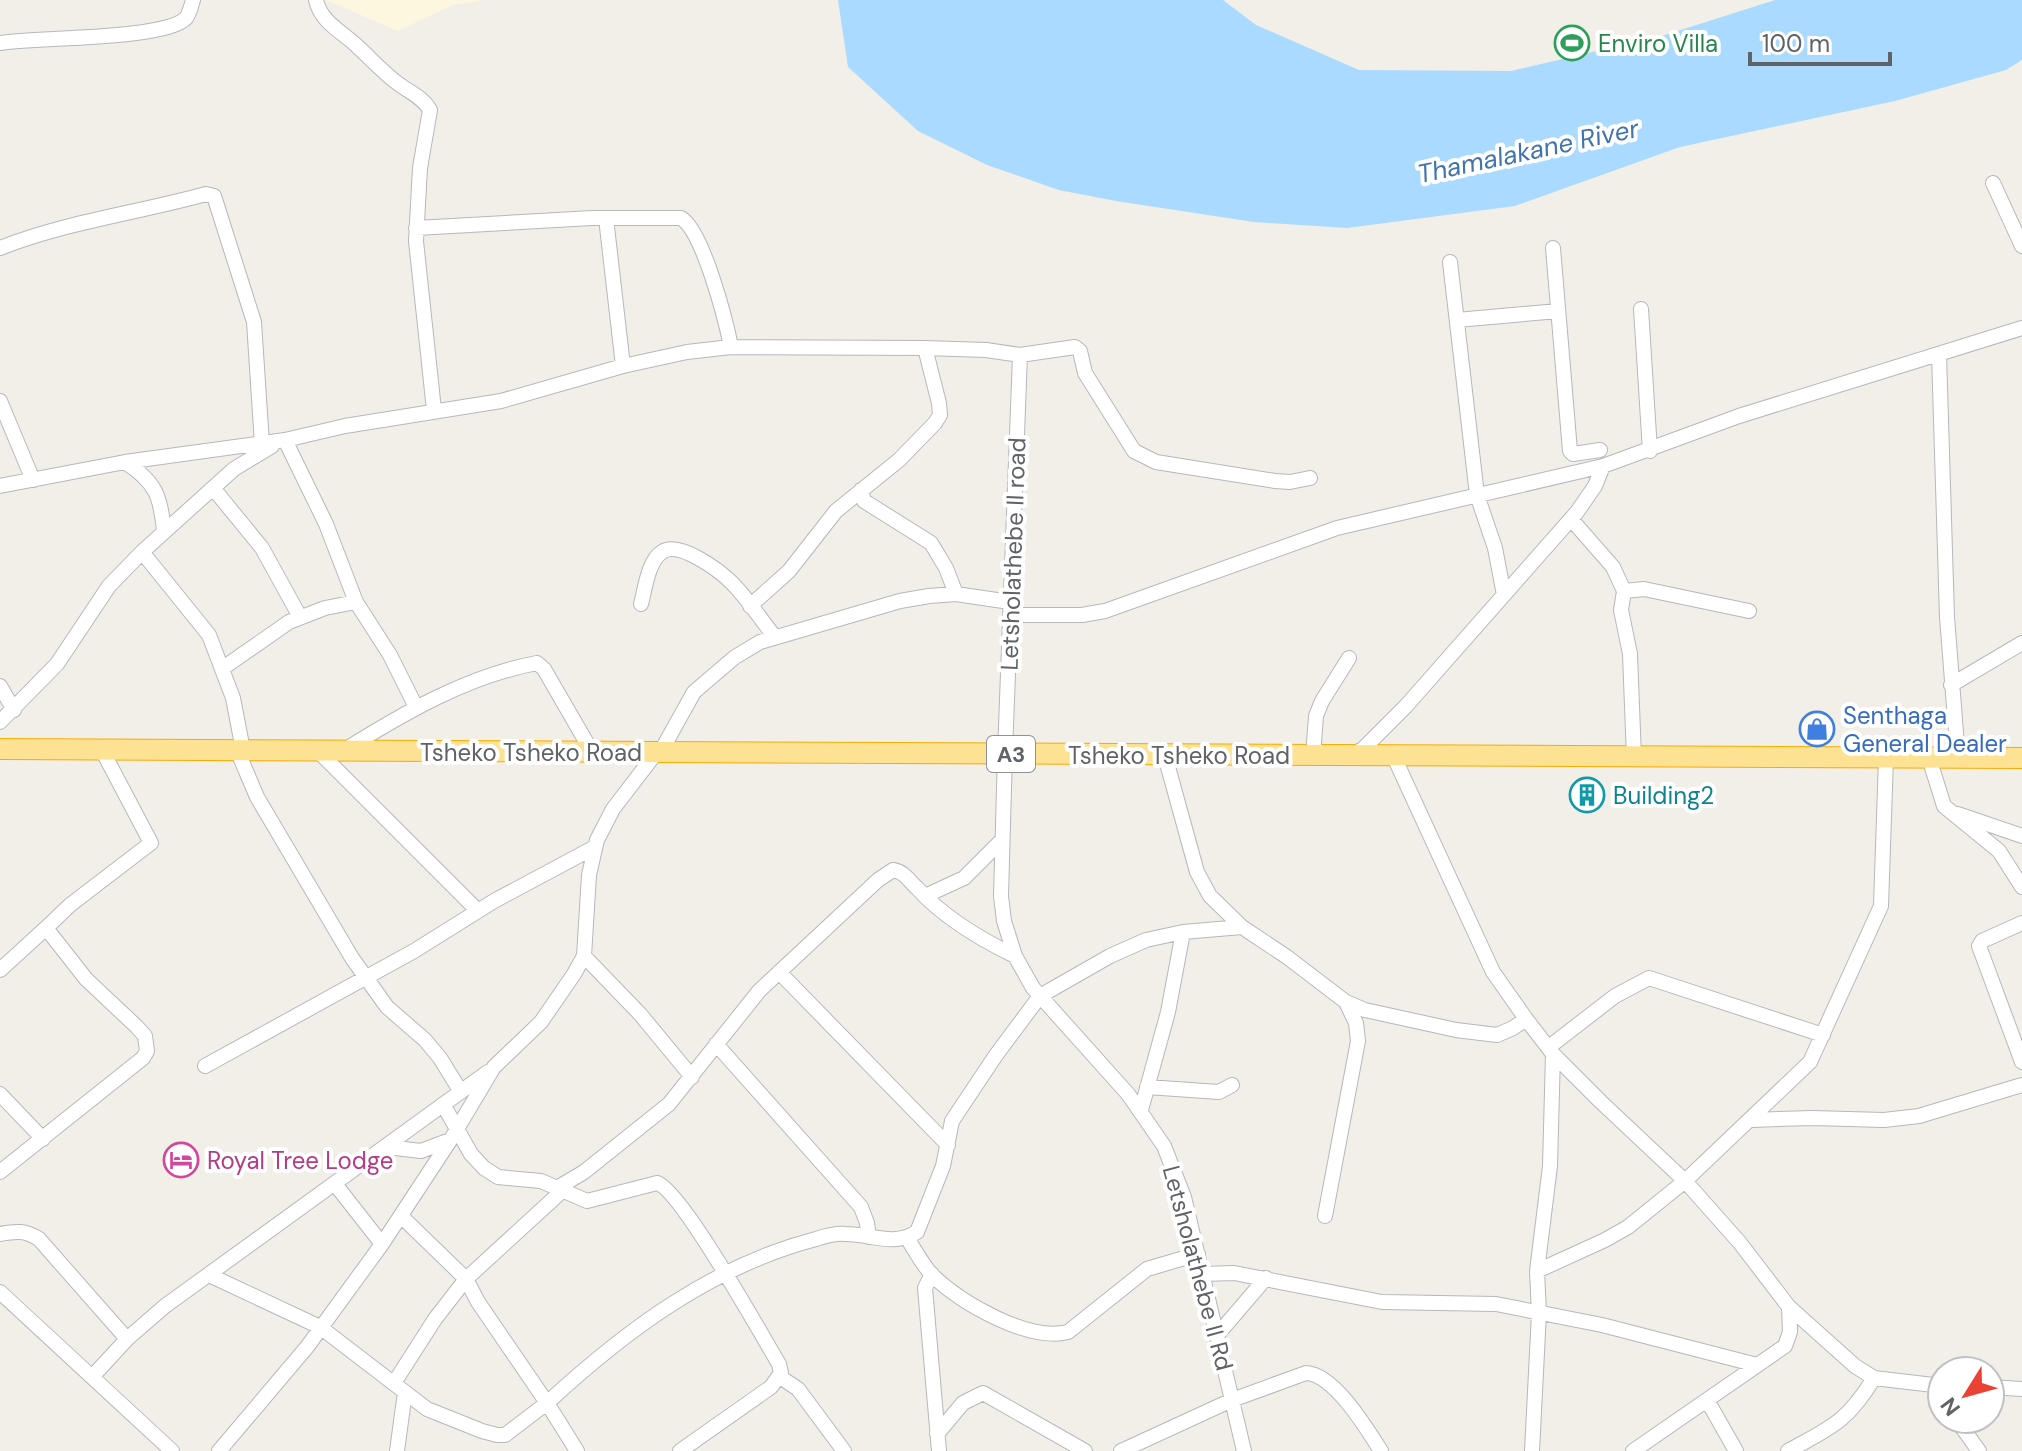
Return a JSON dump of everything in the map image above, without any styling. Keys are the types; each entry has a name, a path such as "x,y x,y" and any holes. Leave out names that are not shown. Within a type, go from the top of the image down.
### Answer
{"highway":[{"name":"Tsheko Tsheko Road","path":"0,749 2022,758"}],"street":[{"path":"0,43 140,33 181,21 189,13 193,0"},
{"path":"316,0 322,15 375,66 429,106 416,228 434,410"},
{"path":"1993,183 2022,246"},
{"path":"0,248 71,225 141,212 206,194 214,196 254,322 262,444"},
{"path":"416,228 606,218 676,217 686,220 715,282 731,347"},
{"path":"606,218 623,366"},
{"path":"1553,248 1570,451 1573,454 1600,450"},
{"path":"1450,262 1477,495 1495,548 1504,595"},
{"path":"1641,309 1650,451"},
{"path":"1457,320 1558,311"},
{"path":"92,1377 127,1339 209,1275 444,1106 494,1067 541,1022 584,956 589,875 595,847 613,809 658,753 686,703 708,678 748,649 775,637 900,601 956,594 1010,608 1082,615 1105,611 1337,528 1603,466 1739,416 2022,328"},
{"path":"0,486 125,462 262,444 434,410 501,401 623,366 687,352 731,347 976,349 1020,355 1078,348 1085,373 1097,394 1134,451 1149,461 1275,481 1310,478"},
{"path":"750,606 789,571 836,511 899,460 935,423 940,415 925,348"},
{"path":"1939,354 1951,685 1958,758"},
{"name":"Letsholathebe II road","path":"1005,753 1020,355"},
{"path":"0,401 33,480"},
{"path":"0,722 57,664 109,586 142,552 249,458 283,440"},
{"path":"283,440 326,524 356,602 390,655 416,707"},
{"path":"125,462 138,470 155,489 161,503 164,532"},
{"path":"1349,756 1378,736 1571,519 1588,498 1603,466"},
{"path":"213,488 262,548 300,617"},
{"path":"861,490 864,501 931,543 946,568 956,594"},
{"path":"1571,519 1613,567 1624,591 1621,610 1630,654 1634,758"},
{"path":"641,604 656,558 671,548 693,555 732,582 775,637"},
{"path":"142,552 201,621 215,646 233,698 240,750 257,797 364,977 387,1007 425,1040 461,1092"},
{"path":"1624,591 1644,589 1749,611"},
{"path":"223,668 280,627 300,617 356,602"},
{"path":"1951,685 2022,643"},
{"path":"1313,756 1316,716 1349,658"},
{"path":"343,751 416,707 473,683 539,663 592,752"},
{"path":"0,686 14,710"},
{"path":"0,970 70,905 151,843 102,750"},
{"path":"318,751 478,911"},
{"name":"Letsholathebe II Rd","path":"1005,753 1001,896 1008,940 1040,996 1141,1110 1164,1146 1184,1197 1244,1451"},
{"path":"1165,756 1197,872 1210,896 1242,927 1346,1002 1365,1010 1483,1034 1503,1033 1526,1019"},
{"path":"1394,757 1493,972 1551,1051 1685,1181 1740,1243 1789,1307 1855,1366 1874,1378 1926,1384"},
{"path":"1537,1271 1618,1234 1685,1181 1808,1064 1881,906 1886,758"},
{"path":"1929,758 1941,801 1999,851 2022,885"},
{"path":"1948,810 2022,836"},
{"path":"925,896 964,878 1002,840"},
{"path":"205,1066 595,847"},
{"path":"397,1451 400,1387 435,1319 466,1279 560,1189 669,1104 759,991 878,880 893,870 905,874 925,896 974,934 1015,956"},
{"path":"2022,923 1982,941 1979,946 2022,1062"},
{"path":"209,1275 320,1327 427,1409 497,1435 511,1432 668,1306 725,1274 788,1246 821,1237 845,1233 885,1240 907,1238 917,1232 943,1166 949,1131 957,1113 1040,996 1146,940 1183,932 1242,927"},
{"path":"0,1172 143,1058 147,1051 145,1036 86,979 46,928"},
{"path":"1141,1110 1168,1012 1183,932"},
{"path":"584,956 640,1014 692,1077"},
{"path":"779,972 948,1145"},
{"path":"1532,1451 1539,1313 1537,1271 1550,1166 1551,1051 1615,996 1649,978 1823,1035"},
{"path":"1325,1216 1358,1041 1356,1023 1346,1002"},
{"path":"716,1044 861,1207 869,1237"},
{"path":"219,1451 320,1327 382,1244 494,1067"},
{"path":"1147,1087 1219,1092 1232,1085"},
{"path":"1751,1120 1884,1120 1919,1116 2022,1085"},
{"path":"0,1094 43,1139"},
{"path":"444,1106 453,1135 491,1174 498,1177 541,1181 587,1201 650,1184 664,1185 672,1193 779,1364 780,1377 771,1387 680,1451"},
{"path":"387,1147 421,1151 453,1135"},
{"path":"335,1184 382,1244"},
{"path":"401,1216 466,1279 577,1451"},
{"path":"0,1234 20,1231 39,1239 127,1339"},
{"path":"907,1238 932,1274 962,1298 1001,1320 1055,1335 1068,1332 1147,1269 1162,1262 1198,1254"},
{"path":"1203,1274 1226,1272 1266,1278 1382,1302 1486,1303 1602,1325 1757,1365"},
{"path":"932,1274 925,1288 939,1451"},
{"path":"1218,1334 1266,1278"},
{"path":"3,1301 172,1451"},
{"path":"1633,1451 1785,1346 1790,1332 1789,1307"},
{"path":"1121,1451 1232,1400 1306,1373 1314,1373 1351,1407 1381,1451"},
{"path":"780,1377 798,1389 844,1451"},
{"path":"1788,1451 1843,1420 1874,1378"},
{"path":"937,1434 963,1403 983,1393 1085,1451"},
{"path":"1707,1400 1736,1451"}],"shaded area":[{"path":"326,0 485,0 452,5 398,31"}],"water":[{"name":"Thamalakane River","path":"838,0 1223,0 1256,25 1359,70 1511,71 1665,35 1775,0 2022,0 2022,60 2006,70 1895,101 1680,147 1515,206 1347,228 1254,222 1116,201 1059,190 987,165 918,131 848,67"}],"place":[{"name":"Enviro Villa","path":"1572,43"},
{"name":"Senthaga General Dealer","path":"1817,729"},
{"name":"Building2","path":"1587,795"},
{"name":"Royal Tree Lodge","path":"181,1160"}]}
